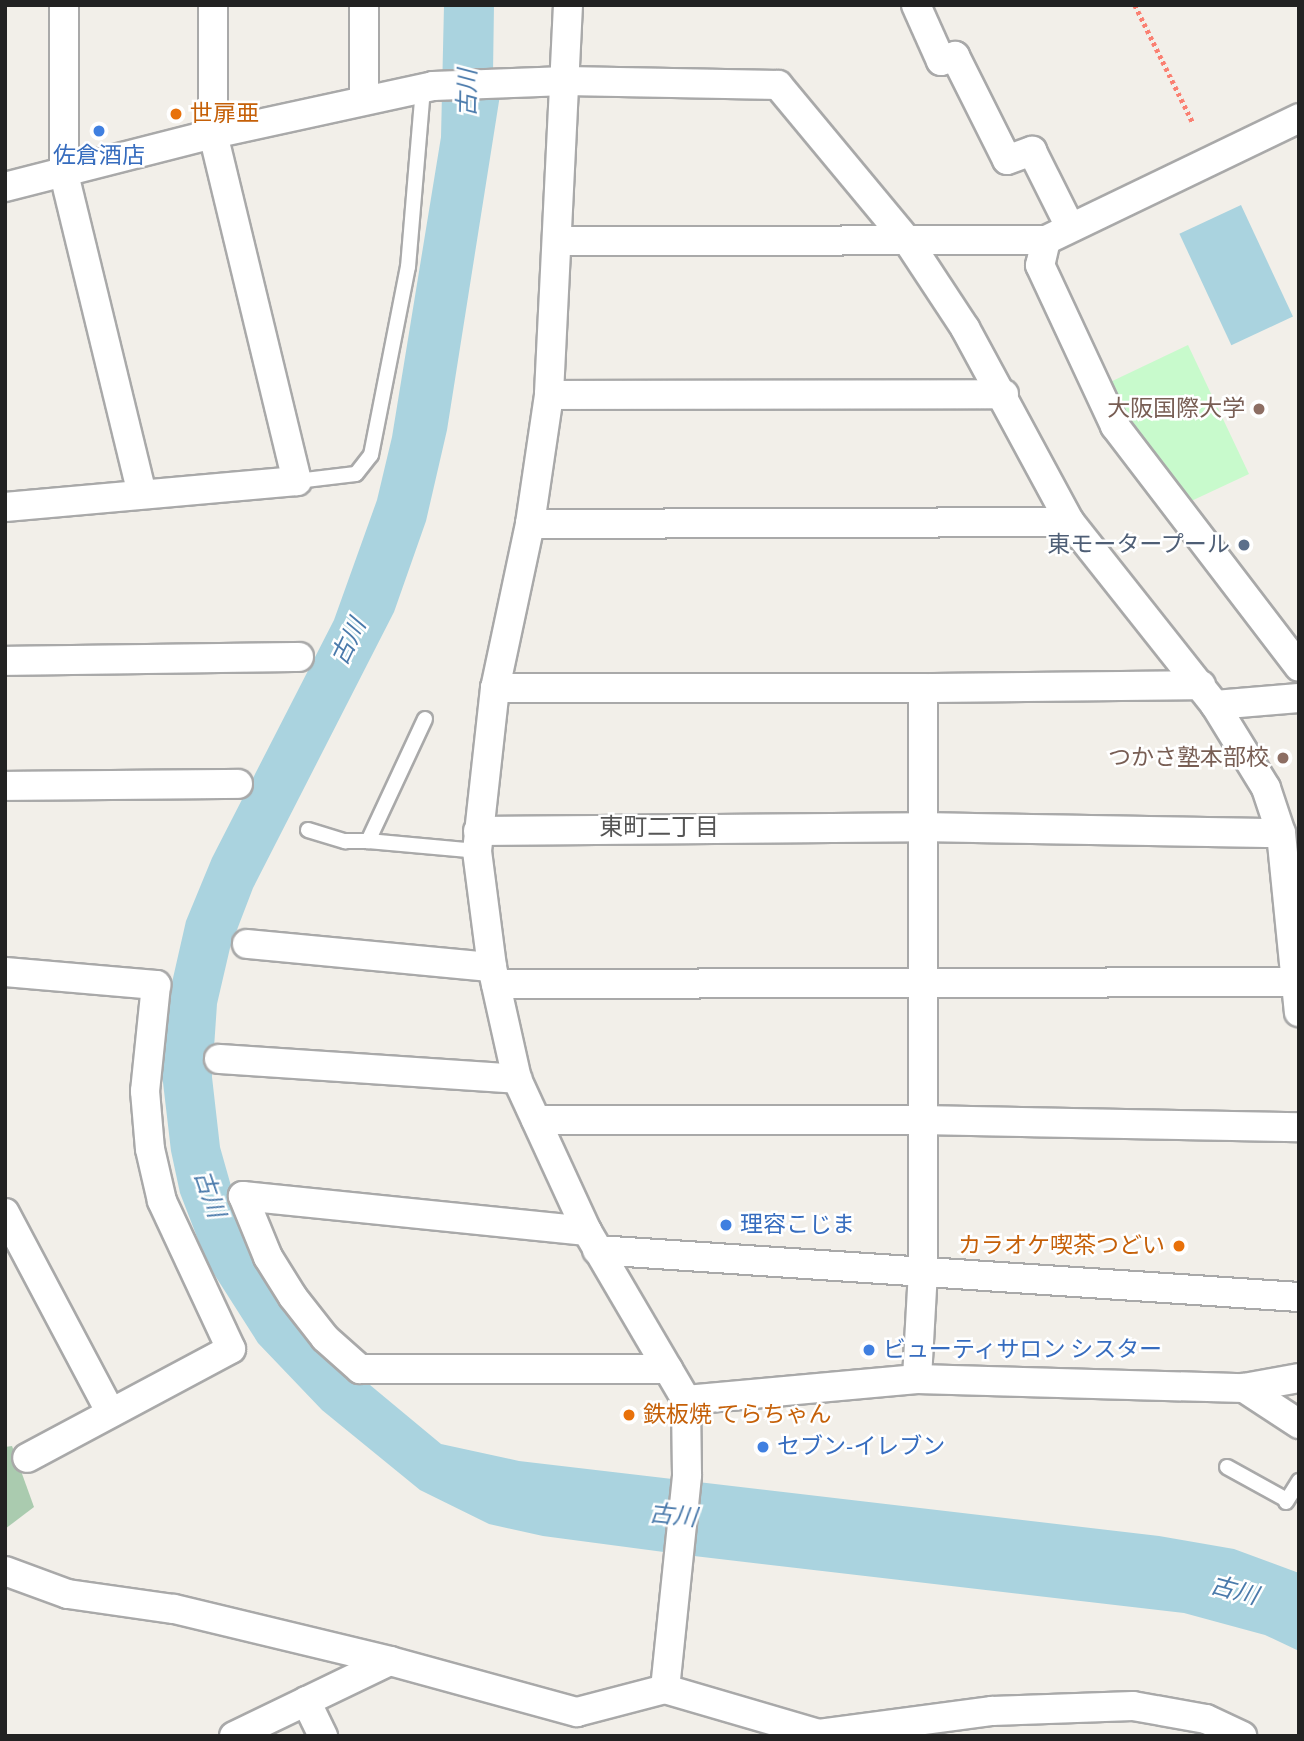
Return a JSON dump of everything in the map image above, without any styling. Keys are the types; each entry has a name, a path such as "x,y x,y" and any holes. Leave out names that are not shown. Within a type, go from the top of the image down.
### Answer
{"street":[{"path":"64,5 64,174 142,494"},
{"path":"5,507 297,481 213,134 213,5"},
{"path":"364,5 365,100"},
{"path":"568,5 556,82 560,241 550,394 530,524 495,688 477,841 494,976 517,1079 592,1240 686,1400 687,1475 676,1562 666,1689"},
{"path":"916,5 941,61 955,56 1007,160 1032,151 1058,234 1040,265 1115,426 1299,667"},
{"path":"5,187 213,134 428,87 556,82 778,85 909,243 1003,394 1070,522 1129,601 1208,695 1266,788 1281,833 1299,1012"},
{"path":"560,241 909,243 1058,234 1299,118"},
{"path":"550,394 1003,394"},
{"path":"530,524 1070,522"},
{"path":"5,661 299,657"},
{"path":"495,688 923,688 1299,698"},
{"path":"917,1379 923,1271 920,827 923,688"},
{"path":"5,786 238,784"},
{"path":"477,841 920,827 1281,833"},
{"path":"247,944 494,976 922,985 1296,982"},
{"path":"5,972 156,985 145,1091 150,1149 162,1201 231,1349 27,1458"},
{"path":"219,1059 517,1079"},
{"path":"536,1120 920,1120 1299,1127"},
{"path":"668,1369 360,1369 325,1338 293,1297 268,1257 243,1196 592,1240 923,1271 1299,1297"},
{"path":"5,1213 111,1413"},
{"path":"686,1400 917,1379 1244,1388 1299,1378"},
{"path":"1244,1388 1299,1424"},
{"path":"5,1572 68,1594 174,1609 390,1661 577,1712 666,1689 819,1734 996,1724 1133,1706 1206,1719 1242,1736"},
{"path":"234,1736 390,1661"},
{"path":"306,1701 323,1736"}],"lane":[{"path":"297,481 356,474 371,455 408,267 428,87"},
{"path":"368,841 425,719"},
{"path":"309,830 345,841 477,841"},
{"path":"1227,1467 1286,1501 1299,1480"}],"path":[{"path":"1135,5 1193,123"}],"green space":[{"path":"1188,345 1249,474 1187,503 1116,409 1104,385"},
{"path":"12,1446 34,1507 5,1529 5,1447"}],"water":[{"name":"古川","path":"444,5 494,5 493,73 500,95 447,430 426,521 394,612 253,888 230,948 217,1004 212,1077 220,1147 233,1193 364,1380 441,1444 519,1461 1159,1536 1234,1549 1299,1573 1299,1651 1265,1635 1184,1613 694,1556 543,1536 489,1524 420,1490 322,1410 258,1343 207,1263 180,1193 171,1151 162,1074 168,1000 186,921 212,858 334,620 377,500 392,437 441,137"},
{"path":"1241,205 1293,316 1231,345 1179,234"}],"place":[{"name":"世扉亜","path":"176,114"},
{"name":"佐倉酒店","path":"99,131"},
{"name":"大阪国際大学","path":"1259,409"},
{"name":"東モータープール","path":"1244,545"},
{"name":"つかさ塾本部校","path":"1283,758"},
{"name":"理容こじま","path":"726,1225"},
{"name":"カラオケ喫茶つどい","path":"1179,1246"},
{"name":"ビューティサロン シスター","path":"869,1350"},
{"name":"鉄板焼 てらちゃん","path":"629,1415"},
{"name":"セブン-イレブン","path":"763,1447"}],"district":[{"name":"東町二丁目","path":"659,828"}]}
